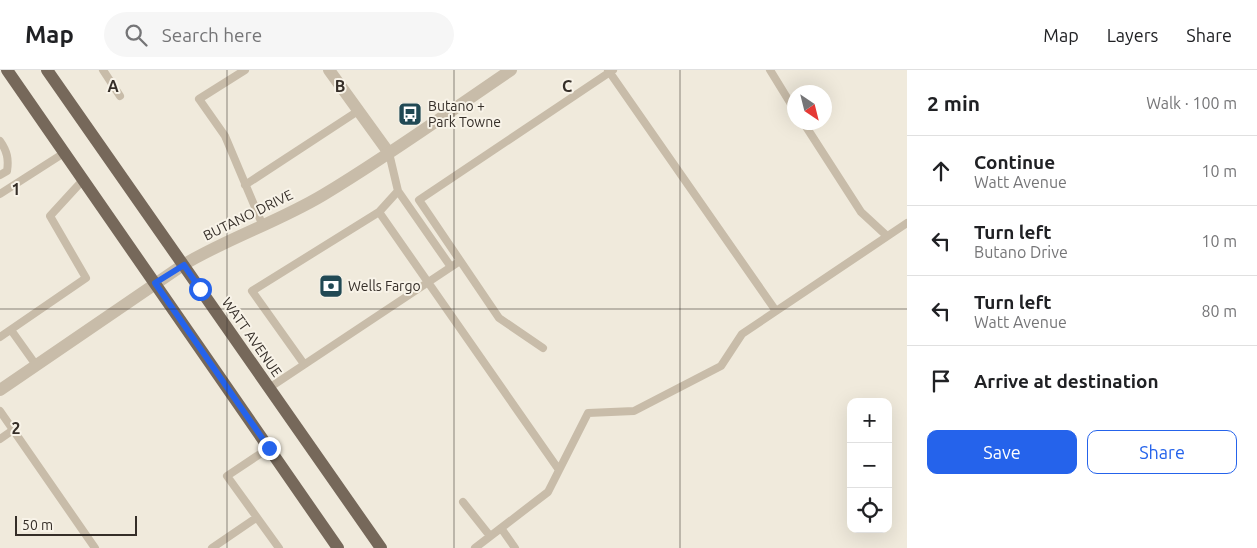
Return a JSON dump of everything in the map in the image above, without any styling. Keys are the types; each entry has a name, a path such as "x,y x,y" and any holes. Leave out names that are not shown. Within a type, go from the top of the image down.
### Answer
{"main road":[{"path":"6,70 338,548"},
{"name":"WATT AVENUE","path":"47,70 381,548"}],"street":[{"path":"329,70 388,153"},
{"name":"BUTANO DRIVE","path":"0,390 155,283 210,250 322,196 511,70"}],"lane":[{"path":"103,70 120,96"},
{"path":"244,70 199,99 225,136 263,226"},
{"path":"770,70 787,98"},
{"path":"543,348 499,318 419,200 610,71 776,311"},
{"path":"245,185 358,111"},
{"path":"809,130 861,212 887,236"},
{"path":"0,141 6,149 8,160 6,171 0,175"},
{"path":"0,194 64,153"},
{"path":"388,153 398,191 451,266"},
{"path":"0,337 86,278 50,216 83,180"},
{"path":"304,364 252,291 379,212 398,191"},
{"path":"379,212 559,470"},
{"path":"475,548 548,492 588,413 634,411 721,366 742,334 907,223"},
{"path":"269,388 460,260"},
{"path":"11,330 36,364"},
{"path":"0,411 95,548"},
{"path":"0,439 13,430"},
{"path":"269,448 227,476 279,548"},
{"path":"463,502 490,536"},
{"path":"212,548 256,518"},
{"path":"502,528 515,548"}],"place":[{"name":"Butano + Park Towne","path":"410,114"},
{"name":"Wells Fargo","path":"331,286"}],"route":[{"path":"200,289 184,265 155,283 269,448"}]}
